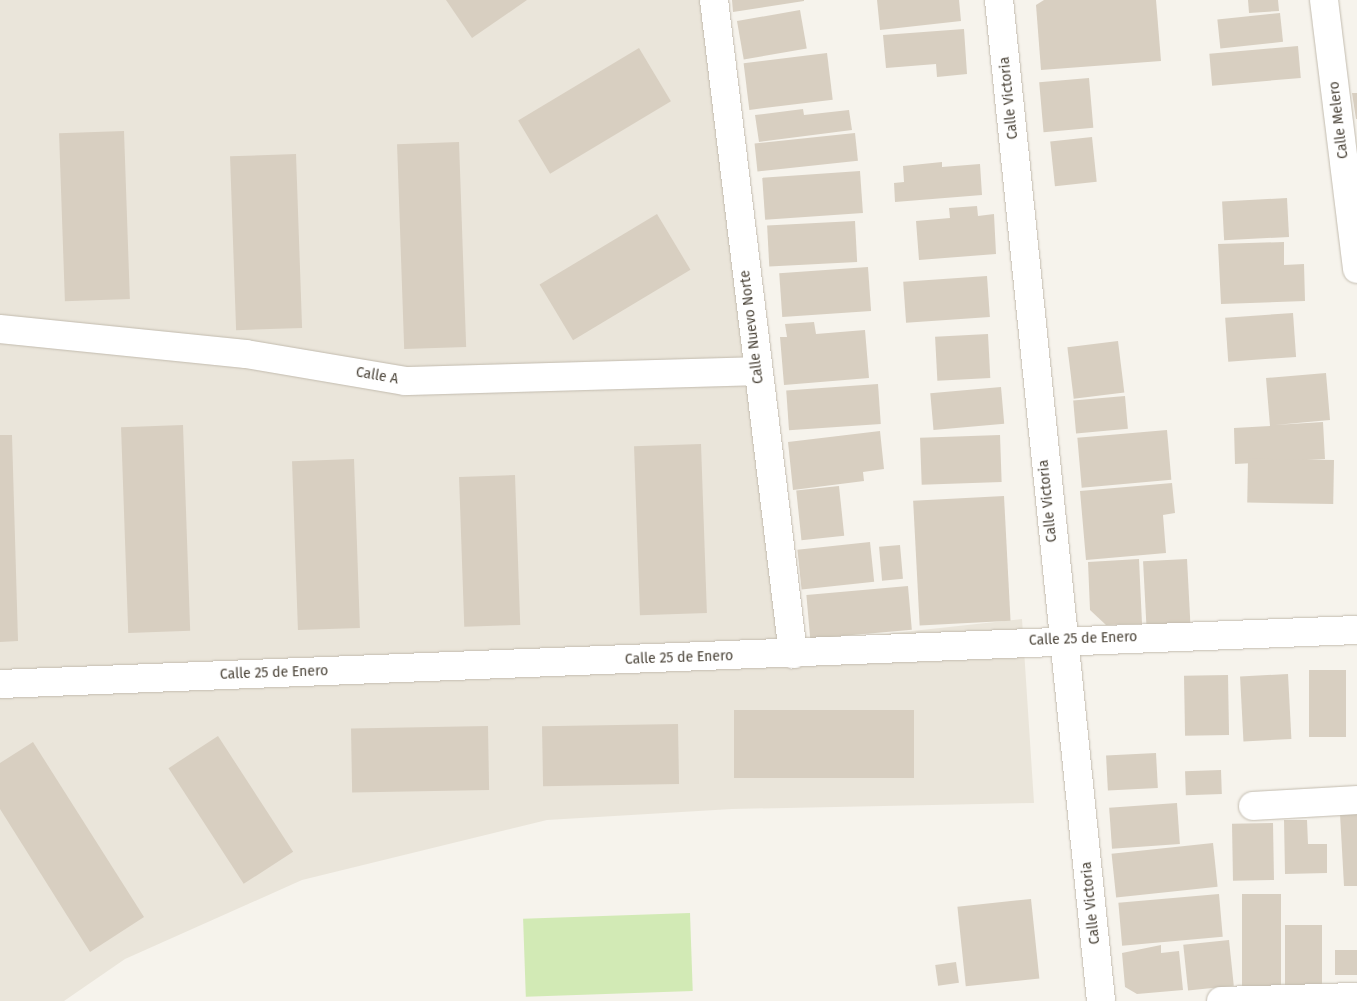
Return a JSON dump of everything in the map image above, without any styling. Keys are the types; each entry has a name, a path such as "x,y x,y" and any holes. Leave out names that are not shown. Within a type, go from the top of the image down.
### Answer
{"street":[{"name":"Calle Nuevo Norte","path":"714,0 757,371 793,654"},
{"name":"Calle Victoria","path":"999,0 1062,639 1101,1001"},
{"name":"Calle Melero","path":"1324,0 1357,269"},
{"name":"Calle A","path":"0,329 246,354 405,381 757,371"},
{"name":"Calle 25 de Enero","path":"0,684 793,654 1062,639 1357,630"},
{"path":"1253,806 1357,800"},
{"path":"1221,1001 1357,997"}],"shaded area":[{"path":"0,0 721,0 802,643 1022,619 1034,803 732,809 547,820 302,880 125,959 64,1001 0,1001"}],"green space":[{"path":"690,913 693,991 526,997 523,919"}],"building":[{"path":"446,0 527,0 472,38"},
{"path":"732,0 804,0 804,1 733,12"},
{"path":"877,0 959,0 961,21 880,30"},
{"path":"1044,0 1156,0 1161,61 1041,70 1036,5"},
{"path":"1248,0 1278,0 1279,11 1249,13"},
{"path":"800,10 807,48 744,60 737,21"},
{"path":"1280,13 1283,42 1220,48 1217,20"},
{"path":"964,29 967,74 937,77 936,64 886,68 883,35"},
{"path":"1298,46 1301,78 1212,86 1209,54"},
{"path":"639,48 671,101 550,174 518,121"},
{"path":"827,53 833,100 749,110 744,63"},
{"path":"1089,78 1093,128 1044,132 1039,82"},
{"path":"1352,93 1357,93 1357,119 1356,119"},
{"path":"803,109 804,115 849,110 852,130 759,142 755,115"},
{"path":"124,131 130,299 65,301 59,133"},
{"path":"855,133 858,161 757,171 755,144"},
{"path":"1092,137 1097,182 1055,186 1050,141"},
{"path":"459,142 466,347 404,349 397,144"},
{"path":"296,154 302,328 236,330 230,156"},
{"path":"942,162 942,167 980,164 982,195 895,202 894,183 904,182 903,166"},
{"path":"860,171 863,213 765,220 762,178"},
{"path":"1287,198 1289,237 1224,240 1222,201"},
{"path":"977,206 978,216 994,214 996,254 919,260 916,221 950,218 949,208"},
{"path":"657,214 690,270 573,340 540,285"},
{"path":"855,221 857,262 769,267 767,226"},
{"path":"1284,242 1284,265 1304,264 1305,301 1221,304 1218,244"},
{"path":"868,267 871,311 782,317 779,273"},
{"path":"987,276 990,317 906,323 903,282"},
{"path":"1293,313 1296,357 1228,362 1225,318"},
{"path":"814,322 816,334 865,330 869,378 784,385 780,337 787,337 785,324"},
{"path":"988,334 990,378 937,381 935,337"},
{"path":"1118,341 1124,393 1074,399 1067,347"},
{"path":"1326,373 1330,420 1275,425 1323,422 1325,459 1235,464 1234,428 1270,426 1266,378"},
{"path":"878,384 881,424 789,430 786,390"},
{"path":"1001,387 1004,424 933,430 930,393"},
{"path":"1125,396 1128,429 1076,433 1073,401"},
{"path":"183,425 190,631 128,633 121,427"},
{"path":"1167,430 1171,480 1082,488 1077,438"},
{"path":"880,431 884,469 863,472 864,481 793,490 788,442"},
{"path":"0,435 12,435 18,641 0,642"},
{"path":"1000,435 1002,482 922,485 920,438"},
{"path":"701,444 707,613 640,615 634,446"},
{"path":"1248,458 1334,460 1333,504 1247,502"},
{"path":"354,459 360,628 298,630 292,461"},
{"path":"515,475 520,625 464,627 459,477"},
{"path":"1172,483 1175,513 1163,515 1166,553 1086,560 1080,491"},
{"path":"839,486 844,536 801,540 796,490"},
{"path":"1004,496 1011,621 920,626 913,501"},
{"path":"870,542 874,582 802,589 797,550"},
{"path":"900,545 903,579 882,581 879,547"},
{"path":"1139,559 1142,624 1106,625 1090,610 1088,562"},
{"path":"1187,559 1190,625 1147,627 1143,561"},
{"path":"908,586 912,630 810,639 806,595"},
{"path":"1309,670 1346,670 1346,737 1309,737"},
{"path":"1288,674 1291,739 1243,741 1240,677"},
{"path":"1228,675 1229,735 1185,736 1184,676"},
{"path":"734,710 914,710 914,778 734,778"},
{"path":"678,724 679,784 543,786 542,726"},
{"path":"488,726 489,790 352,792 351,728"},
{"path":"218,736 293,852 244,884 169,768"},
{"path":"33,742 144,917 90,952 0,809 0,763"},
{"path":"1156,753 1158,788 1108,791 1106,756"},
{"path":"1221,770 1222,794 1186,795 1185,771"},
{"path":"1177,803 1180,844 1112,849 1109,808"},
{"path":"1357,813 1357,886 1344,886 1340,814"},
{"path":"1284,820 1307,820 1308,844 1327,844 1327,873 1285,874"},
{"path":"1273,823 1274,880 1233,881 1232,824"},
{"path":"1213,843 1218,887 1116,897 1112,854"},
{"path":"1219,894 1223,937 1122,946 1118,903"},
{"path":"1242,894 1281,894 1281,990 1242,990"},
{"path":"1031,899 1039,979 966,986 957,907"},
{"path":"1285,925 1322,925 1322,988 1285,988"},
{"path":"1229,940 1234,986 1188,991 1183,945"},
{"path":"1161,945 1161,953 1179,951 1183,990 1137,994 1125,987 1122,953"},
{"path":"1335,950 1357,950 1357,975 1335,975"},
{"path":"956,962 959,983 938,986 935,965"}]}
